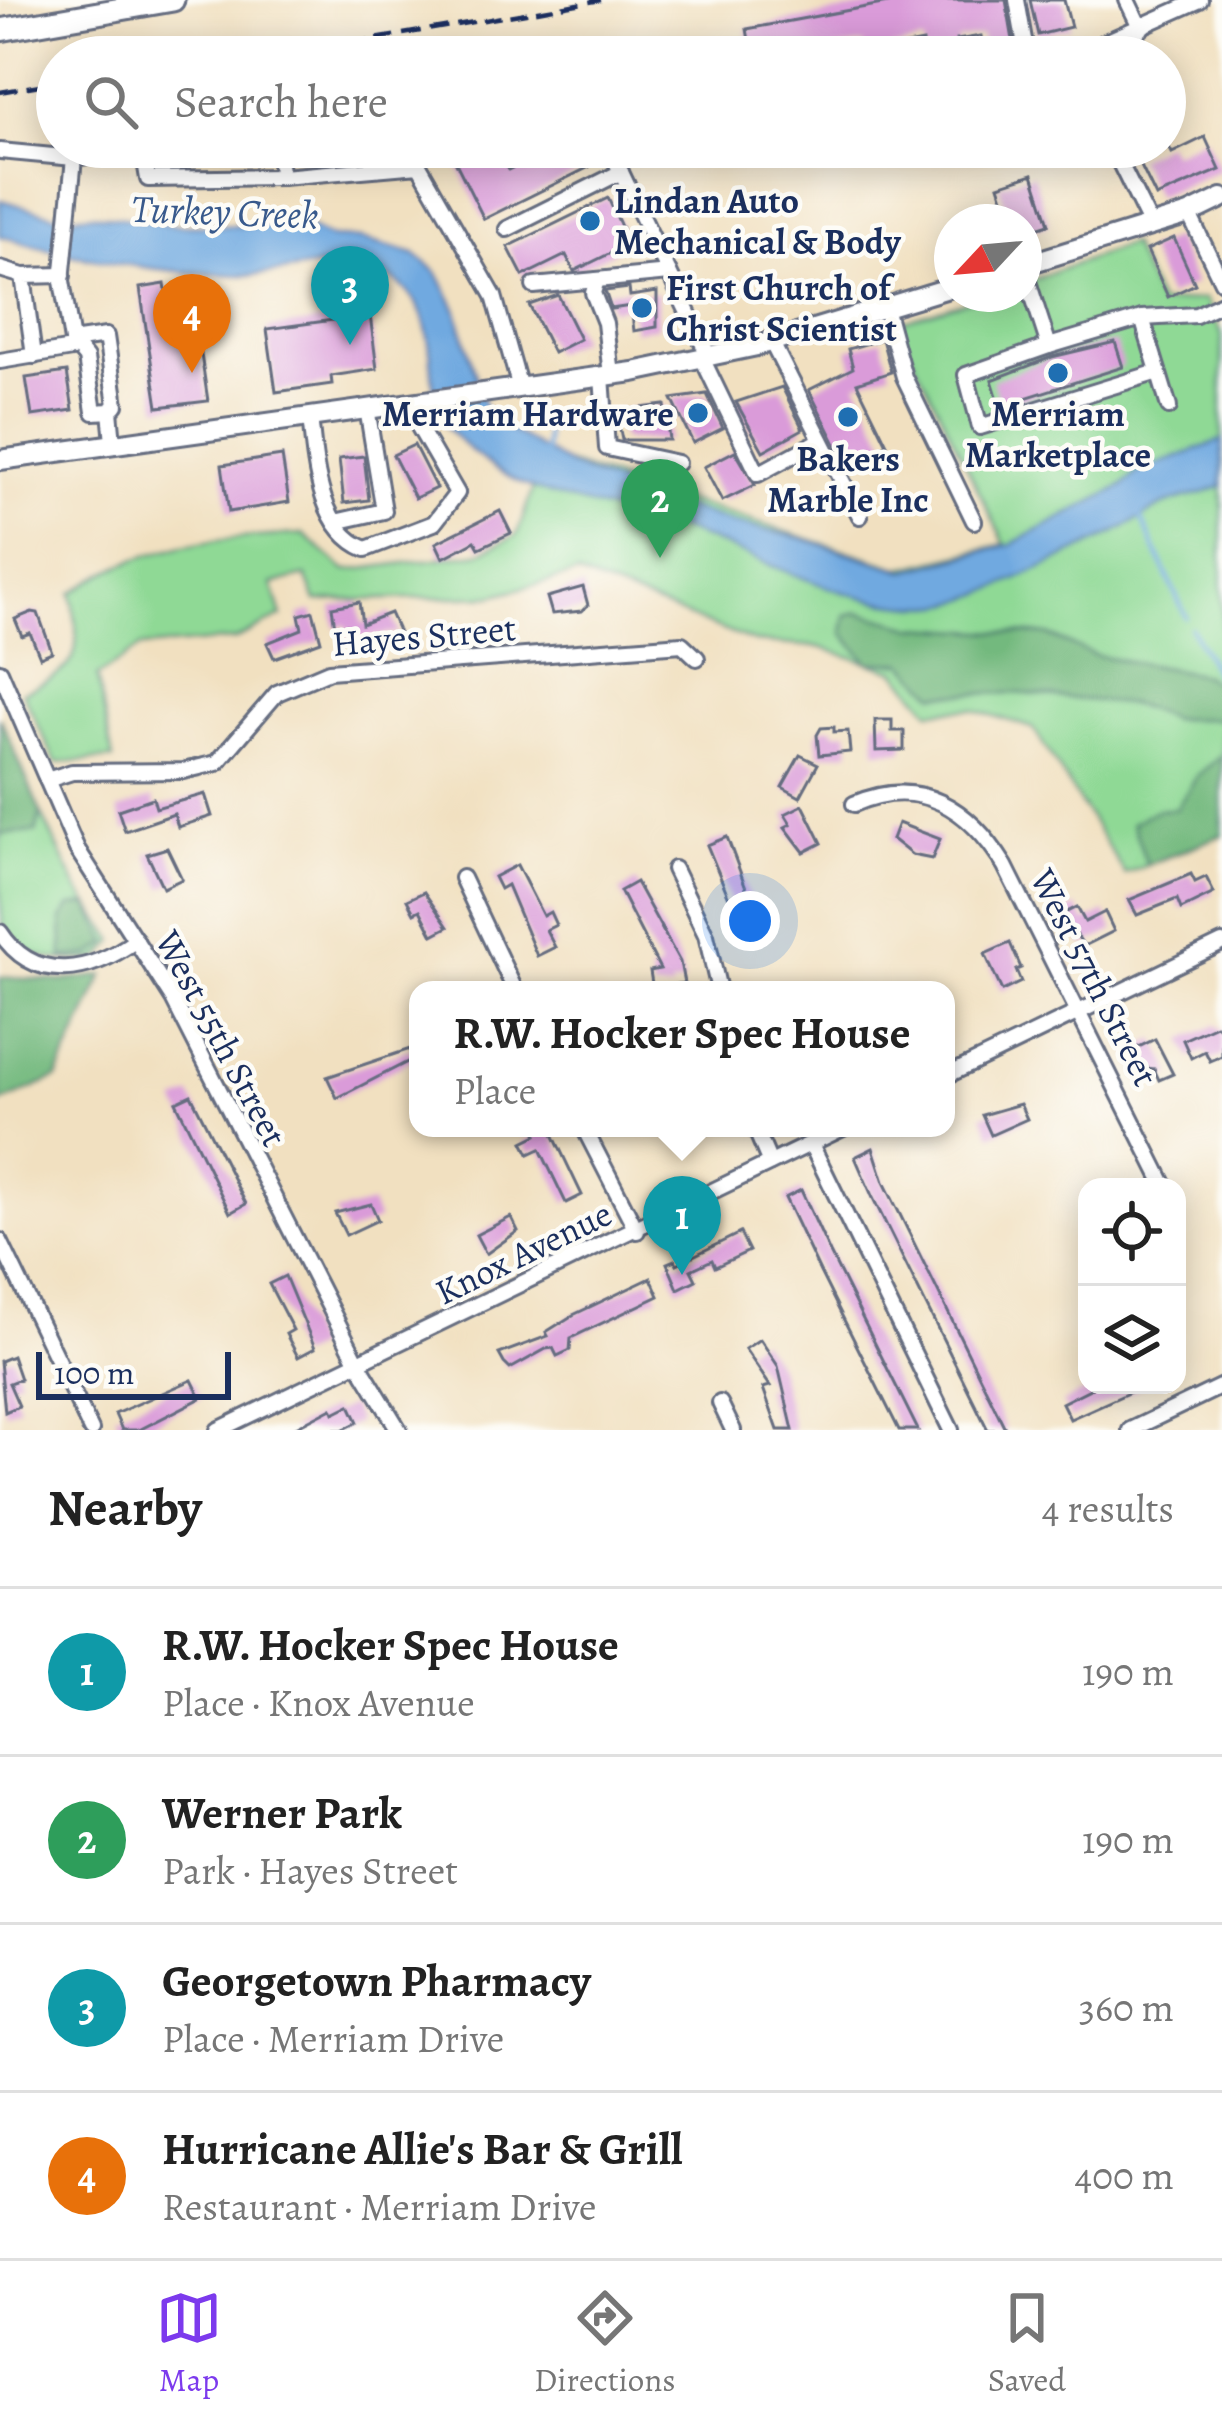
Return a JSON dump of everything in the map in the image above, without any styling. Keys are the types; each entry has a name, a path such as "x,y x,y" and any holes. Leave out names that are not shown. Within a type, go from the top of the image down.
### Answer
{"highway":[{"path":"0,30 173,0"}],"main road":[{"path":"1042,261 1189,214 1222,198"},
{"path":"0,456 607,376 771,341 934,292"}],"street":[{"path":"1017,0 1023,36"},
{"path":"1127,0 1141,29"},
{"path":"1124,36 1200,0"},
{"path":"0,151 36,154"},
{"path":"0,361 34,356 75,345 106,336 116,405 110,411 94,412 86,358 75,345 63,275 73,168"},
{"path":"146,168 148,179 282,177 361,168"},
{"path":"280,168 282,177"},
{"path":"421,168 494,296 520,388"},
{"path":"507,229 600,168"},
{"path":"618,168 758,474 821,440"},
{"path":"1122,168 1151,226"},
{"path":"1189,214 1222,282"},
{"path":"0,269 23,276 63,275"},
{"path":"534,286 669,273"},
{"path":"23,276 34,356"},
{"path":"597,280 593,293 605,323 607,448 677,463"},
{"path":"1159,372 980,427 966,375 1142,318 1180,318 1222,303"},
{"path":"885,307 904,377 974,521"},
{"path":"1038,312 1049,346"},
{"path":"1142,318 1169,407"},
{"path":"771,341 860,516"},
{"path":"310,416 321,491 349,542 366,550 434,524 457,493 405,403"},
{"path":"335,522 384,511 368,408"},
{"path":"110,411 113,442"},
{"name":"Hayes Street","path":"46,780 72,772 183,771 217,763 277,694 329,671 682,644 698,658"},
{"name":"West 55th Street","path":"0,671 77,849 173,999 357,1361 399,1430"},
{"name":"West 57th Street","path":"854,804 908,792 955,808 999,856 1161,1178"},
{"path":"674,869 706,934 717,981"},
{"path":"462,878 511,981"},
{"path":"0,932 26,956 70,971 108,960 136,940"},
{"path":"955,1072 1222,943"},
{"path":"589,1137 637,1231"},
{"path":"759,1137 770,1163"},
{"name":"Knox Avenue","path":"218,1430 825,1137"},
{"path":"811,1144 951,1430"},
{"path":"0,1241 92,1430"},
{"path":"1130,1430 1222,1386"},
{"path":"720,1403 733,1430"}],"green space":[{"path":"1130,244 1159,304 1205,299 1222,334 1222,835 1125,874 1033,728 972,709 930,711 896,671 819,647 754,642 577,574 491,596 316,601 306,576 272,584 282,616 235,640 141,647 97,677 113,759 56,763 22,692 57,675 73,657 72,593 126,563 211,541 303,534 346,571 479,553 517,535 544,456 902,568 1005,544 898,327 904,320 934,311 1042,312 1042,276"},
{"path":"858,612 913,627 1048,635 1094,655 1204,675 1222,687 1222,719 1172,719 1136,705 1017,693 935,694 904,663 868,662 843,633 846,615"},
{"path":"0,717 41,813 36,832 0,834"},
{"path":"1222,755 1222,835 1147,865 1132,823 1156,810 1176,809 1198,775"},
{"path":"41,813 78,889 115,941 100,958 58,960 29,952 8,934 2,921 0,834 36,832"},
{"path":"88,904 108,943 91,955 63,958 62,919 71,906"},
{"path":"104,975 57,1078 0,1103 0,977 62,981"}],"water":[{"path":"0,200 63,217 93,214 172,225 308,227 331,238 361,239 415,254 437,272 456,308 488,417 572,467 622,486 732,523 801,538 905,571 1012,544 1124,485 1136,473 1222,440 1222,486 1161,506 1050,564 961,601 908,605 873,600 802,578 665,524 536,489 499,471 446,426 438,411 426,327 418,306 404,288 383,274 348,266 258,275 209,274 89,258 0,236"}],"building":[{"path":"904,0 1006,0 1012,36 748,36 747,29"},
{"path":"1030,0 1064,0 1071,27 1038,35"},
{"path":"1205,137 1220,170 1156,197 1142,168 1186,168 1186,146"},
{"path":"458,168 587,168 484,219"},
{"path":"1033,174 1049,224 1042,226 1042,204 1005,204 999,185"},
{"name":"Lindan Auto Mechanical & Body","path":"608,198 629,244 574,271 566,255 523,276 508,247"},
{"path":"1174,238 1195,284 1168,297 1147,250"},
{"path":"165,284 174,344 199,341 208,401 158,407 140,288"},
{"name":"First Church of Christ Scientist","path":"629,288 630,296 657,292 657,327 634,331 631,306 611,309 605,291"},
{"path":"558,295 580,339 553,353 529,305"},
{"path":"370,315 377,369 331,376 332,384 276,392 267,329"},
{"name":"Bakers Marble Inc","path":"882,339 891,372 857,383 887,444 846,464 809,390 853,368 848,349"},
{"name":"Merriam Marketplace","path":"1115,342 1123,367 1000,406 992,380 1052,357"},
{"path":"67,372 73,410 32,416 26,378"},
{"path":"782,387 803,429 763,451 736,402"},
{"name":"Merriam Hardware","path":"707,394 723,428 693,443 672,399"},
{"path":"665,405 669,440 622,440 616,411"},
{"path":"414,445 436,488 415,498 393,455"},
{"path":"735,451 755,485 722,501 704,467"},
{"path":"282,456 289,502 229,512 222,465"},
{"path":"364,456 369,500 344,503 339,459"},
{"path":"500,511 511,533 479,548 475,541 443,558 436,543"},
{"path":"583,587 588,605 582,611 552,614 547,597"},
{"path":"359,602 362,624 390,613 399,633 349,640 346,625 335,627 332,607"},
{"path":"313,611 321,641 274,658 267,643 302,629 299,615"},
{"path":"38,613 52,652 40,657 30,633 22,636 15,619"},
{"path":"875,720 892,720 892,731 904,731 904,750 876,751"},
{"path":"834,727 834,732 848,731 850,752 819,755 817,735 821,728"},
{"path":"800,755 818,764 800,797 782,787"},
{"path":"205,794 212,816 178,827 174,814 125,831 118,810 153,798 156,808"},
{"path":"803,805 822,843 804,852 785,827 791,824 785,814"},
{"path":"898,823 940,839 932,859 912,855 892,839"},
{"path":"727,837 754,909 737,917 707,845"},
{"path":"167,848 182,879 163,888 147,854"},
{"path":"517,865 543,916 550,912 556,925 546,930 555,947 537,956 507,885 500,889 494,877"},
{"path":"1191,874 1195,882 1206,877 1214,893 1181,909 1177,899 1137,915 1129,900"},
{"path":"636,882 680,962 684,981 652,981 650,971 660,969 620,891"},
{"path":"424,892 448,927 433,935 420,910 414,913 407,900"},
{"path":"1077,907 1085,922 1105,912 1114,931 1084,946 1063,914"},
{"path":"1010,943 1021,968 1016,970 1021,982 1002,991 985,954"},
{"path":"1216,1025 1222,1031 1222,1056 1210,1061 1205,1051 1191,1058 1183,1040"},
{"path":"1155,1039 1173,1074 1159,1080 1154,1069 1136,1067 1129,1052"},
{"path":"409,1049 409,1061 337,1098 327,1077"},
{"path":"191,1095 246,1204 230,1213 176,1102"},
{"path":"1020,1104 1027,1119 991,1135 982,1115"},
{"path":"554,1137 582,1195 566,1203 540,1149 529,1154 523,1142"},
{"path":"873,1148 884,1182 1006,1430 988,1430 873,1198 855,1157"},
{"path":"801,1190 918,1430 899,1430 820,1272 785,1198"},
{"path":"371,1204 378,1220 346,1235 335,1213"},
{"path":"511,1217 518,1231 486,1254 476,1235"},
{"path":"740,1233 749,1251 715,1267 712,1260 691,1270 696,1280 678,1289 667,1263 675,1260 677,1264"},
{"path":"285,1276 315,1348 298,1357 286,1334 293,1330 269,1284"},
{"path":"651,1278 659,1296 571,1338 570,1350 557,1356 553,1348 546,1349 510,1369 499,1354 548,1336 546,1332 573,1315"},
{"path":"760,1339 778,1366 793,1430 778,1430 763,1388 770,1386 745,1349"},
{"path":"12,1356 20,1379 9,1383 19,1406 5,1412 0,1361"},
{"path":"192,1380 201,1398 139,1430 122,1430 115,1414"},
{"path":"1080,1394 1126,1394 1070,1419 1062,1403"},
{"path":"350,1405 358,1422 342,1430 290,1430 332,1408 334,1413"}],"waterway":[{"path":"545,453 546,430"},
{"path":"1141,518 1186,617"},
{"path":"1191,628 1222,685"}],"railway":[{"path":"392,36 601,0"},
{"path":"0,92 36,86"}],"place":[{"name":"Lindan Auto Mechanical & Body","path":"590,221"},
{"name":"First Church of Christ Scientist","path":"642,308"},
{"name":"Georgetown Pharmacy","path":"350,345"},
{"name":"Hurricane Allie's Bar & Grill","path":"192,373"},
{"name":"Merriam Marketplace","path":"1058,373"},
{"name":"Merriam Hardware","path":"698,413"},
{"name":"Bakers Marble Inc","path":"848,417"},
{"name":"Werner Park","path":"660,558"},
{"name":"R.W. Hocker Spec House","path":"682,1275"}],"water label":[{"name":"Turkey Creek","path":"225,211"}]}
